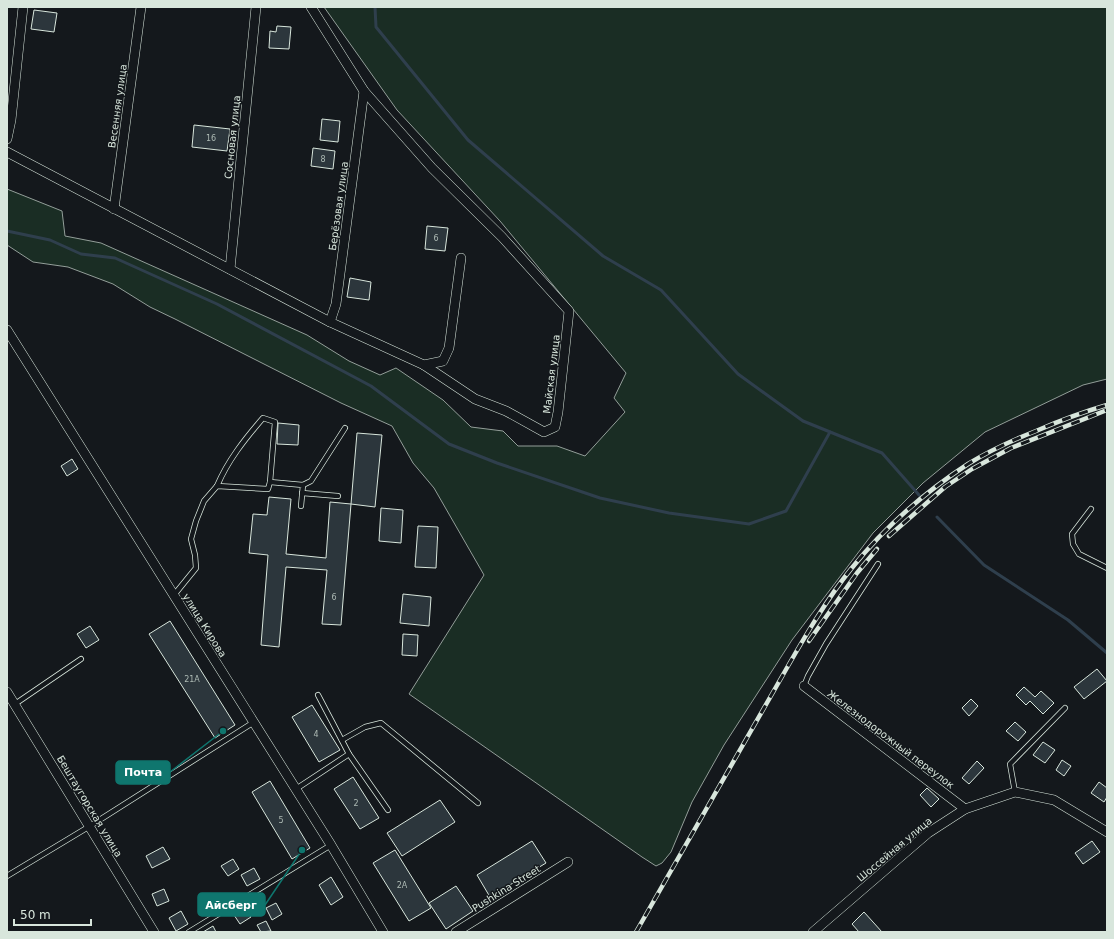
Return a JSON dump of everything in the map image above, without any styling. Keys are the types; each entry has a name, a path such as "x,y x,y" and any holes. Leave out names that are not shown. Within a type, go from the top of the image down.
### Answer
{"street":[{"path":"7,139 11,120 23,7"},
{"name":"Весенняя улица","path":"114,209 141,7"},
{"name":"Сосновая улица","path":"230,270 256,7"},
{"path":"311,7 364,91"},
{"name":"Майская улица","path":"364,91 432,168 502,237 569,311 558,412 555,426 544,432 506,411 475,399 424,365"},
{"name":"Берёзовая улица","path":"330,322 336,304 364,91"},
{"path":"7,152 330,322 424,365 443,361 449,348 461,258"},
{"name":"улица Кирова","path":"7,330 10,341 174,595 331,845 383,932"},
{"name":"Железнодорожный переулок","path":"804,686 965,809"},
{"name":"Бештаугорская улица","path":"7,692 154,932"},
{"path":"1015,792 1054,800 1107,832"},
{"name":"Шоссейная улица","path":"813,932 928,833 965,809 1015,792"},
{"name":"Pushkina Street","path":"456,932 568,862"}],"lane":[{"path":"174,595 196,568 195,554 191,539 204,501 217,486 230,459 263,418 275,422 270,482 268,489 217,486"},
{"path":"270,482 303,485 311,481 345,428"},
{"path":"301,506 303,485"},
{"path":"302,493 338,496"},
{"path":"1091,509 1072,534 1073,544 1079,554 1107,568"},
{"path":"804,686 826,644 878,564"},
{"path":"15,704 81,659"},
{"path":"318,695 350,754 388,810"},
{"path":"1015,792 1010,764 1065,708"},
{"path":"7,876 90,826 254,722"},
{"path":"342,740 365,727 381,724 478,803"},
{"path":"296,789 350,754"},
{"path":"188,932 331,845"}],"green space":[{"path":"324,7 1107,7 1107,379 1083,385 985,432 923,483 873,533 792,640 724,745 692,802 671,852 662,863 656,866 409,694 484,575 434,488 413,463 392,426 341,403 150,307 113,284 68,267 33,262 7,245 7,189 62,211 65,236 101,243 307,335 349,361 380,375 396,368 443,400 471,427 503,431 518,446 557,446 585,456 625,412 614,398 626,373 500,221 397,110"}],"building":[{"path":"34,10 57,13 54,32 31,29"},
{"path":"277,26 291,27 289,49 269,48 270,31 276,32"},
{"path":"322,119 340,121 338,142 320,140"},
{"path":"194,125 230,129 227,151 192,147"},
{"path":"313,148 335,151 333,169 311,166"},
{"path":"427,226 448,228 445,251 425,249"},
{"path":"350,278 371,282 369,300 347,297"},
{"path":"278,423 299,425 298,445 277,444"},
{"path":"357,433 382,435 375,507 351,504"},
{"path":"72,459 78,469 67,476 61,466"},
{"path":"269,497 291,499 286,554 326,558 330,502 351,504 341,625 322,624 327,570 286,567 279,647 261,645 268,555 249,553 253,514 267,515"},
{"path":"381,508 403,510 401,543 379,541"},
{"path":"418,526 438,527 436,568 415,567"},
{"path":"403,594 431,597 429,626 400,623"},
{"path":"170,621 235,725 215,738 149,634"},
{"path":"90,626 99,640 86,648 77,634"},
{"path":"403,634 418,635 417,656 402,655"},
{"path":"1097,669 1107,681 1084,699 1074,687"},
{"path":"1024,687 1035,697 1041,691 1054,703 1043,714 1030,701 1026,705 1016,695"},
{"path":"971,699 978,706 969,716 962,708"},
{"path":"312,705 340,750 319,762 292,717"},
{"path":"1015,722 1026,732 1018,741 1006,731"},
{"path":"1043,742 1055,750 1045,763 1033,755"},
{"path":"1062,760 1071,766 1064,776 1056,770"},
{"path":"977,761 984,768 969,784 962,778"},
{"path":"353,777 379,818 360,829 334,789"},
{"path":"270,781 310,848 292,859 252,792"},
{"path":"1099,782 1107,788 1107,797 1104,802 1091,793"},
{"path":"927,788 939,799 931,807 920,795"},
{"path":"440,800 455,822 402,856 387,833"},
{"path":"532,841 546,863 490,897 477,875"},
{"path":"1092,841 1100,852 1083,864 1075,853"},
{"path":"163,847 170,859 152,868 146,856"},
{"path":"395,850 431,908 409,921 373,863"},
{"path":"233,859 239,869 228,876 221,866"},
{"path":"254,868 260,879 247,886 241,875"},
{"path":"331,877 343,897 331,905 319,885"},
{"path":"456,886 473,911 446,929 429,903"},
{"path":"164,889 169,901 157,906 152,894"},
{"path":"276,903 282,914 272,920 266,908"},
{"path":"246,909 251,917 240,924 234,915"},
{"path":"181,911 188,924 176,931 169,918"},
{"path":"864,912 882,932 859,932 852,924"},
{"path":"266,921 271,931 261,932 257,925"},
{"path":"213,926 216,932 203,932"}],"waterway":[{"path":"375,7 376,27 468,140 603,256 661,290 738,374 803,421 882,453 919,495"},
{"path":"7,231 50,240 81,254 115,258 217,304 371,386 449,444 497,463 600,498 669,513 749,524 786,511 830,432"},
{"path":"937,517 984,565 1068,620 1107,653"}],"railway":[{"path":"636,932 810,629 834,592 863,554 905,512 968,464 1019,438 1071,417 1107,405"},
{"path":"889,536 945,487 972,469 1011,448 1107,410"},
{"path":"809,641 857,573 877,549"}],"place":[{"name":"Почта","path":"223,731"},
{"name":"Айсберг","path":"302,850"}]}
